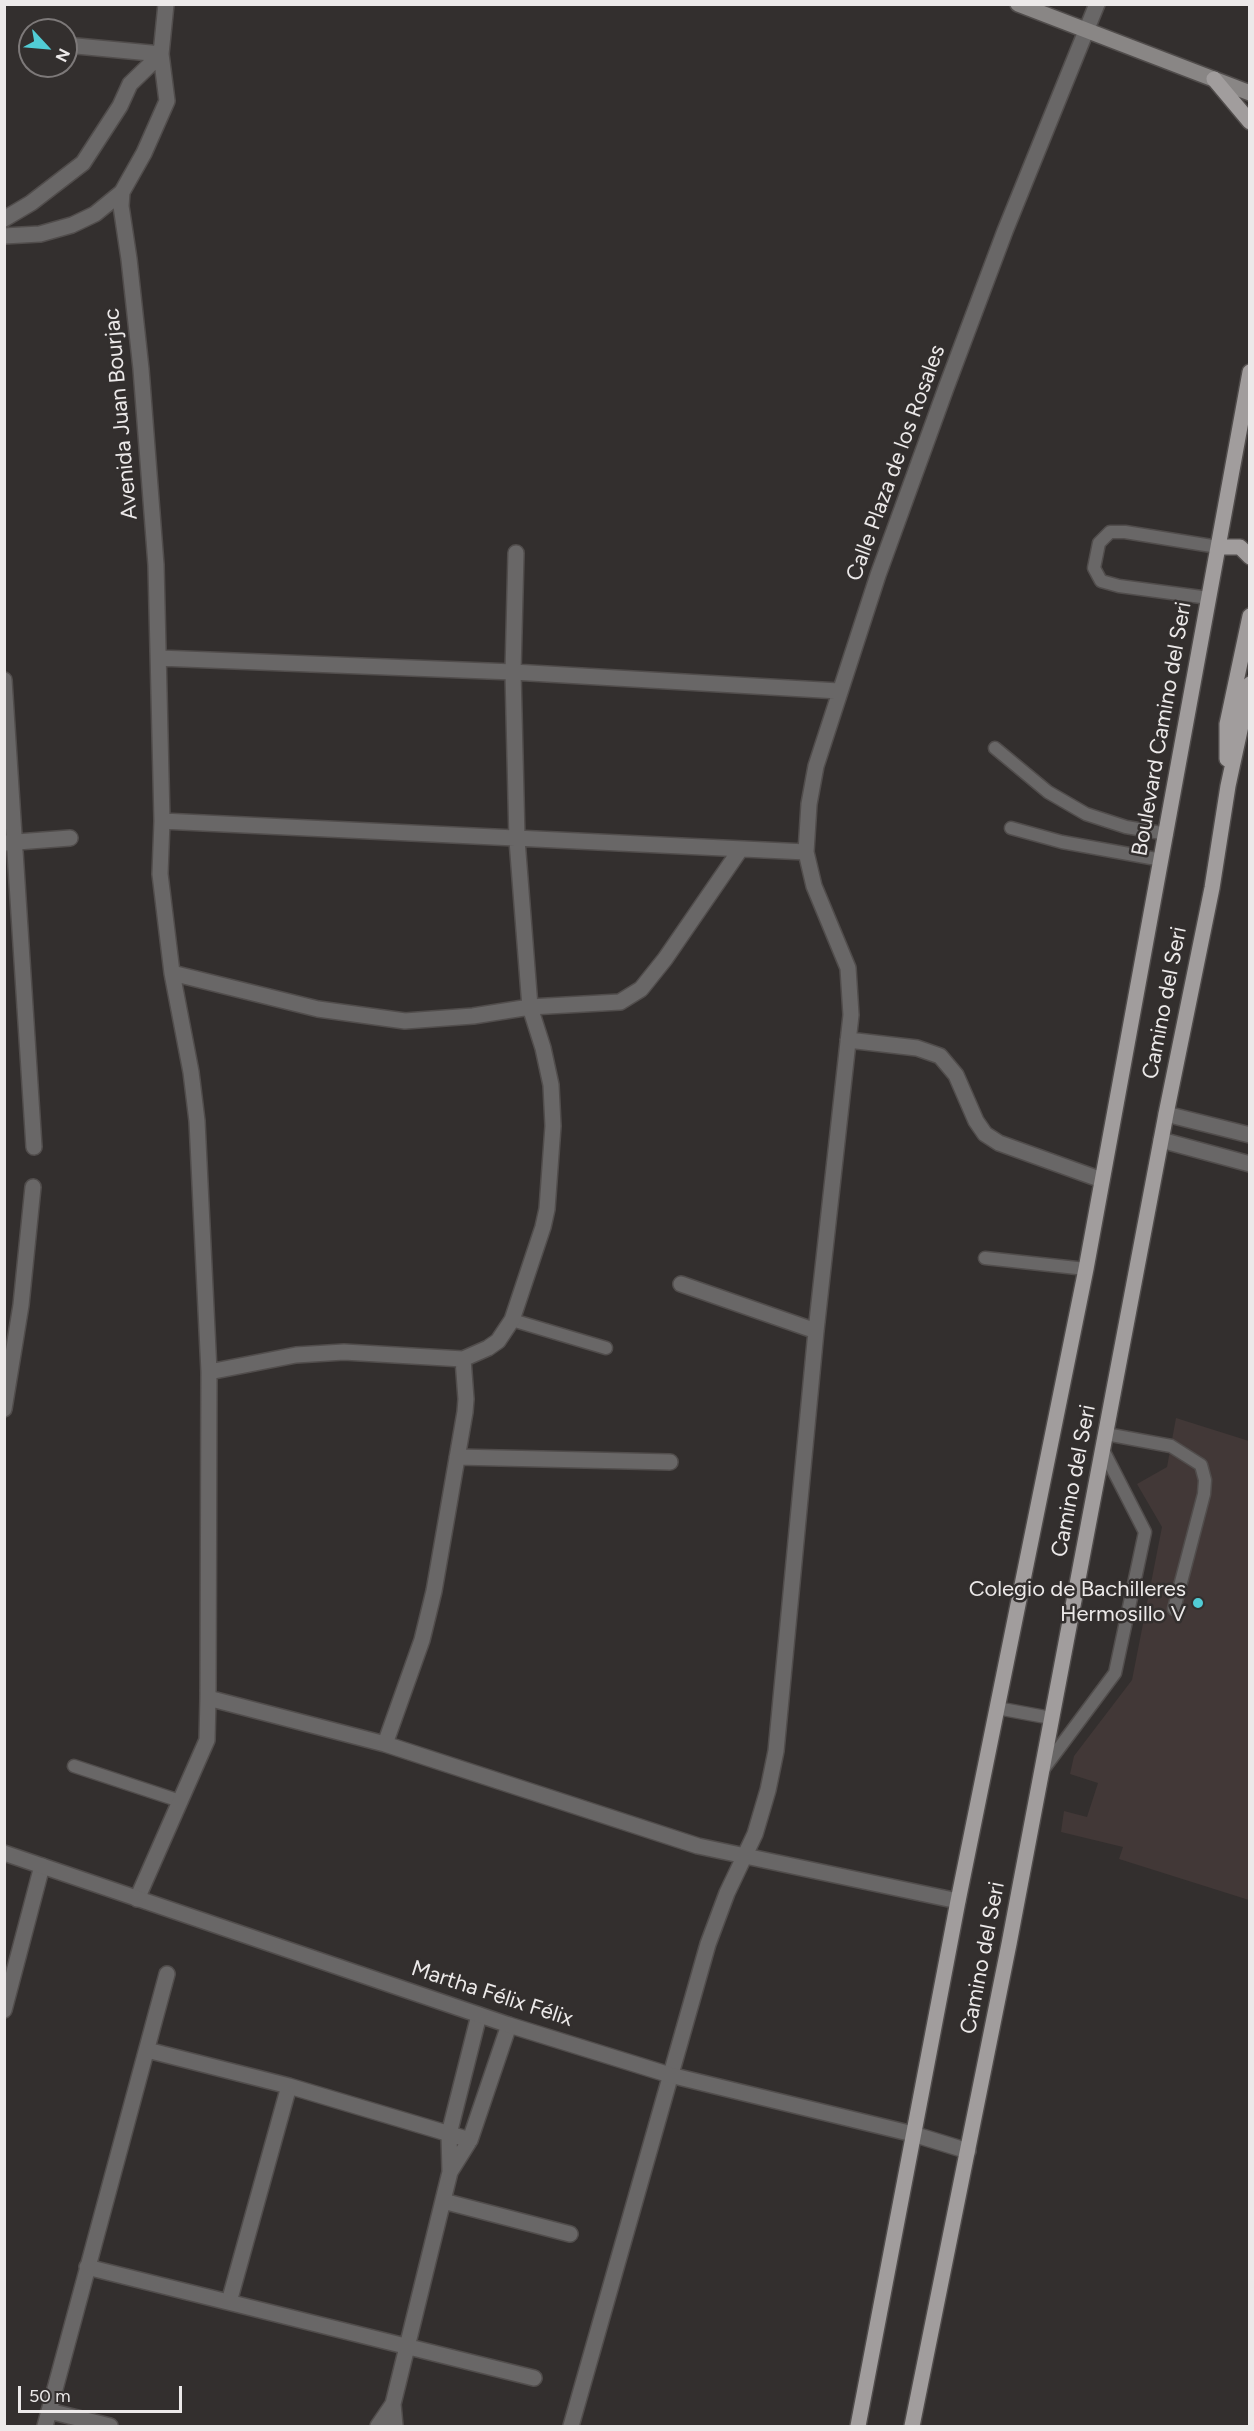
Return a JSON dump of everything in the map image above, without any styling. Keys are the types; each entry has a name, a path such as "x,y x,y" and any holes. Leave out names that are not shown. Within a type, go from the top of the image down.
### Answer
{"main road":[{"path":"1018,4 1250,93"},
{"path":"1214,79 1250,122"},
{"name":"Boulevard Camino del Seri","path":"1119,1093 1250,372"},
{"path":"1218,547 1240,547 1250,557"},
{"path":"1228,786 1227,724 1250,616"},
{"name":"Camino del Seri","path":"912,2427 1042,1772 1166,1114 1212,888 1228,786 1250,684"},
{"name":"Camino del Seri","path":"858,2427 958,1901 1086,1269 1119,1093"}],"street":[{"path":"4,236 40,234 72,225 96,214 122,192 144,153 167,101 161,54 166,4"},
{"name":"Calle Plaza de los Rosales","path":"571,2427 670,2075 717,1919 762,1814 776,1751 816,1331 848,1040 851,990 848,968 814,885 806,852 816,766 839,690 946,388 1005,231 1097,4"},
{"path":"78,46 161,54"},
{"path":"4,219 31,203 84,163 120,106 130,84 161,54"},
{"name":"Avenida Juan Bourjac","path":"122,192 121,206 141,369 156,565 162,821 160,874 172,973 197,1121 209,1372 207,1740 137,1899"},
{"path":"209,1372 296,1355 335,1353 463,1359 498,1341 512,1320 543,1227 549,1194 554,1126 551,1085 543,1048 530,1007 517,840 513,672 516,553"},
{"path":"159,658 513,672 839,690"},
{"path":"4,680 9,843 34,1147"},
{"path":"162,821 517,840 806,852"},
{"path":"9,843 70,838"},
{"path":"172,973 318,1009 405,1021 473,1016 530,1007 620,1002 641,989 665,959 740,850"},
{"path":"848,1040 917,1048 940,1056 957,1075 976,1121 985,1134 999,1143 1102,1180"},
{"path":"1166,1114 1250,1135"},
{"path":"1161,1140 1250,1164"},
{"path":"4,1409 21,1305 33,1187"},
{"path":"681,1284 816,1331"},
{"path":"385,1744 422,1640 434,1591 466,1399 463,1359"},
{"path":"458,1457 670,1462"},
{"path":"208,1698 385,1744 698,1846 746,1854 958,1901"},
{"name":"Martha Félix Félix","path":"6,1854 509,2025 670,2075 913,2134 968,2151"},
{"path":"4,2010 9,1977 42,1866"},
{"path":"45,2427 166,1974"},
{"path":"378,2427 393,2404 443,2201 450,2172 449,2134 479,2015"},
{"path":"450,2172 470,2140 509,2025"},
{"path":"147,2050 289,2086 470,2140"},
{"path":"229,2302 289,2086"},
{"path":"443,2201 570,2234"},
{"path":"87,2266 534,2378"},
{"path":"393,2404 396,2427"},
{"path":"49,2411 110,2427"}],"lane":[{"path":"1209,598 1119,586 1101,580 1094,568 1099,543 1110,532 1125,532 1218,547"},
{"path":"995,748 1048,792 1086,814 1126,827 1167,834"},
{"path":"1011,828 1062,842 1162,860"},
{"path":"985,1258 1086,1269"},
{"path":"512,1320 606,1348"},
{"path":"1106,1434 1171,1446 1201,1465 1205,1480 1204,1494 1174,1609"},
{"path":"1042,1772 1115,1673 1145,1532 1103,1450"},
{"path":"997,1708 1051,1718"},
{"path":"74,1767 180,1801"}],"shaded area":[{"name":"Colegio de Bachilleres Hermosillo V","path":"1176,1418 1249,1441 1249,1900 1119,1859 1123,1847 1061,1832 1064,1811 1087,1817 1098,1783 1070,1774 1074,1756 1132,1680 1162,1527 1137,1484 1167,1467"}],"place":[{"name":"Colegio de Bachilleres Hermosillo V","path":"1198,1603"}]}
